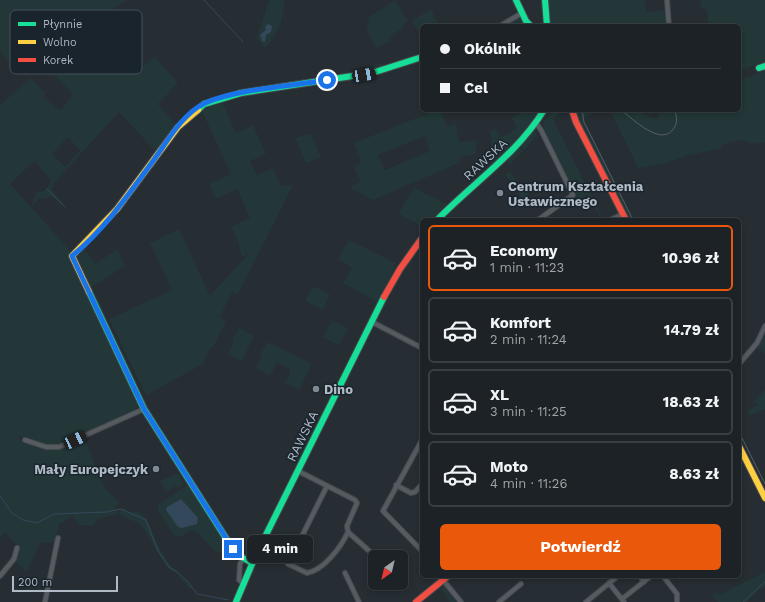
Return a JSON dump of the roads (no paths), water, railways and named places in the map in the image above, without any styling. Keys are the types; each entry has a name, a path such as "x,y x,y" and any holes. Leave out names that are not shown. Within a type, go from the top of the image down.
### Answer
{"street":[{"path":"516,0 526,21 529,24"},
{"path":"545,0 547,24"},
{"path":"667,0 669,24"},
{"path":"503,24 522,13"},
{"path":"252,563 236,554 144,409 72,256 90,240 117,209 178,127 204,104 241,94 372,74 420,58"},
{"name":"RAWSKA","path":"439,218 536,124 543,112"},
{"path":"569,112 576,122 624,217"},
{"path":"573,112 576,122"},
{"path":"536,124 541,130 573,195 541,218"},
{"name":"RAWSKA","path":"236,602 252,563 391,284 420,241"},
{"path":"372,322 420,347"},
{"path":"741,362 757,343 765,326"},
{"path":"24,440 46,448 59,447 144,409"},
{"path":"420,443 383,511 420,549"},
{"path":"741,450 765,498"},
{"path":"298,471 355,500 357,503 347,526 348,532 368,550"},
{"path":"396,485 411,493 415,492 420,486"},
{"path":"327,486 288,564 309,572 333,556 348,532"},
{"path":"45,602 58,538"},
{"path":"0,576 14,559 17,548"},
{"path":"243,559 240,564 239,580 244,584"},
{"path":"345,573 359,602"},
{"path":"416,602 445,578 461,602"},
{"path":"586,602 615,578"},
{"path":"641,578 644,582"},
{"path":"609,583 623,601 649,578"},
{"path":"665,578 677,594 677,602"},
{"name":"RAWSKA","path":"240,602 244,584"},
{"path":"499,602 521,584"}],"water":[{"path":"268,24 272,26 271,32 266,35 265,41 263,42 260,35 266,30 265,27"},
{"path":"181,499 198,518 197,524 182,528 178,527 166,510 167,507"}],"waterway":[{"path":"204,0 243,42"},
{"path":"47,189 65,207"},
{"path":"0,496 12,513 23,520 37,523 54,514 106,512 121,509 146,520 158,551 170,568 176,571 188,582 197,594 229,600"},
{"path":"743,602 765,582"}],"tram line":[{"path":"582,112 584,122 632,218"},
{"path":"624,112 648,130 662,135 669,133 674,128 677,119 675,112"},
{"path":"741,436 765,484"}],"place":[{"name":"Centrum Kształcenia Ustawicznego","path":"500,193"},
{"name":"Dino","path":"316,389"},
{"name":"Mały Europejczyk","path":"156,469"}]}
